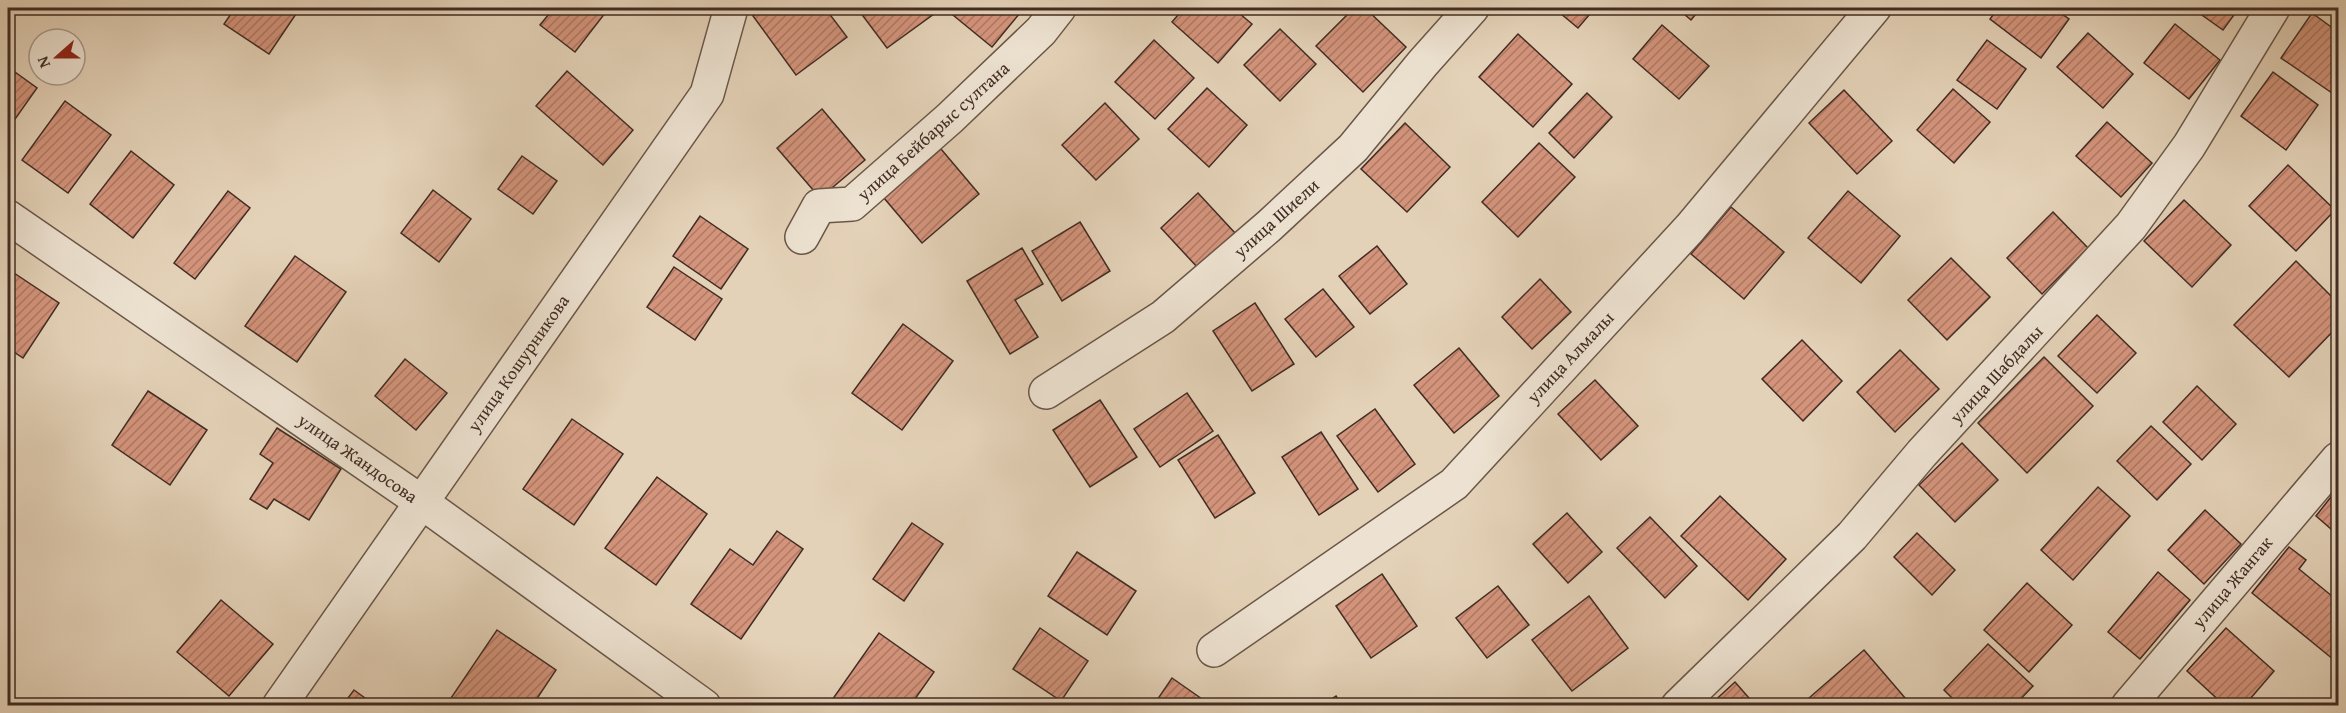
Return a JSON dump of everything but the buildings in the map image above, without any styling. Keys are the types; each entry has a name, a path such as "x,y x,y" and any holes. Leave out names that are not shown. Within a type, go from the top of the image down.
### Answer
{"street":[{"name":"улица Кошурникова","path":"279,705 706,94 731,8"},
{"name":"улица Бейбарыс султана","path":"802,237 819,206 852,204 958,111 1041,32 1059,8"},
{"name":"улица Шиели","path":"1046,392 1163,317 1269,226 1353,148 1472,8"},
{"name":"улица Алмалы","path":"1214,650 1454,483 1690,228 1874,8"},
{"name":"улица Шабдалы","path":"1677,705 1852,536 1922,453 2132,226 2189,146 2273,8"},
{"name":"улица Жандосова","path":"8,217 420,501 704,705"},
{"name":"улица Жангак","path":"2128,705 2338,459"}]}
